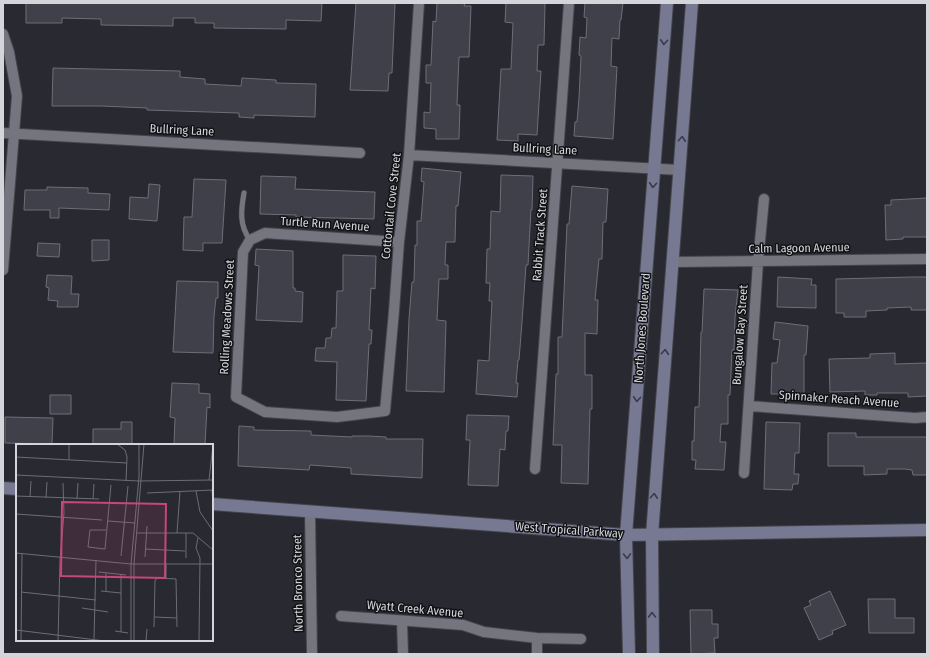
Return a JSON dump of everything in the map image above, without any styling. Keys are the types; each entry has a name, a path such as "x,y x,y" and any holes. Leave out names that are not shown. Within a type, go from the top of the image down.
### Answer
{"main road":[{"name":"North Jones Boulevard","path":"629,654 626,535 667,3"},
{"name":"North Jones Boulevard","path":"653,654 652,535 692,3"},
{"path":"3,488 16,489"},
{"name":"West Tropical Parkway","path":"213,504 626,535 927,530"}],"street":[{"name":"Cottontail Cove Street","path":"385,411 399,242 409,155 419,3"},
{"name":"Rabbit Track Street","path":"535,469 569,3"},
{"path":"3,34 9,52 17,96 8,134 3,270"},
{"name":"Bullring Lane","path":"8,134 360,153"},
{"name":"Bullring Lane","path":"409,155 680,170"},
{"name":"Bungalow Bay Street","path":"744,473 758,262 764,199"},
{"name":"Turtle Run Avenue","path":"250,240 265,234 399,242"},
{"name":"Rolling Meadows Street","path":"250,240 243,252 236,397 265,412 337,417 385,411"},
{"name":"Calm Lagoon Avenue","path":"672,262 927,260"},
{"name":"Spinnaker Reach Avenue","path":"748,406 927,418"},
{"name":"North Bronco Street","path":"310,511 312,654"},
{"name":"Wyatt Creek Avenue","path":"341,616 402,622 463,625 484,632 536,638 581,639"},
{"path":"402,622 403,654"},
{"path":"536,638 537,654"}],"lane":[{"path":"244,193 241,221 250,240"}],"building":[{"path":"26,3 322,3 321,21 286,20 286,29 214,28 214,23 195,23 195,18 173,18 173,26 101,25 101,19 62,18 62,23 26,23"},
{"path":"356,3 395,3 392,73 389,73 388,91 350,90"},
{"path":"437,3 465,3 464,6 471,6 469,57 459,57 457,105 460,105 459,139 436,139 436,129 424,128 424,112 430,113 431,83 426,83 426,65 431,65 433,21 436,22"},
{"path":"506,3 545,3 544,45 538,45 537,71 541,71 537,135 518,134 518,141 497,140 501,69 511,69 513,23 505,22"},
{"path":"585,3 623,3 619,39 612,38 611,66 617,67 613,139 574,136 579,98 581,56 579,55 580,37 586,38 587,18 584,17"},
{"path":"53,68 180,71 180,77 205,79 205,84 241,86 242,78 276,80 276,83 316,84 315,117 254,115 254,118 239,117 239,113 147,110 147,108 101,106 52,106"},
{"path":"422,168 461,172 458,206 456,206 455,242 446,242 445,265 448,265 448,279 439,279 437,320 446,321 444,392 406,391 409,319 412,282 414,282 417,221 421,221 424,182 421,181"},
{"path":"501,175 533,176 528,265 526,265 516,383 518,383 517,397 476,394 478,360 489,361 492,301 489,301 490,283 486,283 487,249 490,249 491,211 500,212"},
{"path":"261,176 296,177 295,189 375,192 374,219 296,217 296,215 260,214"},
{"path":"194,179 226,180 222,243 203,243 203,251 183,250 184,217 192,217"},
{"path":"149,184 160,185 157,221 129,219 130,197 148,198"},
{"path":"572,186 608,189 606,222 603,222 602,259 599,259 595,300 598,300 597,334 585,333 585,375 592,375 592,409 590,409 588,484 561,483 562,445 553,445 556,374 558,374 558,337 562,337 567,224 569,224"},
{"path":"47,187 88,188 88,193 110,194 109,210 59,208 59,218 50,218 50,210 24,210 25,190 47,190"},
{"path":"927,198 927,237 903,237 903,239 886,240 885,205 891,205 891,200"},
{"path":"92,240 109,240 109,260 92,261"},
{"path":"38,243 60,244 59,257 37,256"},
{"path":"256,249 293,251 293,288 295,288 295,291 303,292 302,322 256,320 259,266 255,265"},
{"path":"343,255 376,256 375,289 371,288 369,330 372,330 371,344 369,344 366,401 336,400 337,362 315,361 316,348 325,348 326,338 331,338 332,328 336,328 337,291 343,291"},
{"path":"47,275 72,276 71,294 79,294 78,307 57,307 58,301 48,300 49,288 46,287"},
{"path":"778,277 812,279 811,285 816,285 816,308 777,307"},
{"path":"927,277 927,310 911,310 911,307 887,308 887,310 866,311 866,317 844,317 844,313 836,313 836,279"},
{"path":"177,281 218,282 218,298 216,298 214,316 213,353 173,352"},
{"path":"704,289 738,290 734,350 732,350 730,395 728,395 728,424 721,424 720,442 726,442 724,470 695,469 696,460 692,460 695,407 699,407"},
{"path":"775,322 808,326 806,355 804,355 804,394 771,394 772,363 777,363 780,340 773,339"},
{"path":"895,353 895,364 926,363 927,396 908,397 908,393 877,393 877,395 865,395 865,391 830,392 829,359 870,358 870,354"},
{"path":"172,383 199,384 199,393 210,394 210,408 207,407 205,444 174,444 175,418 170,417"},
{"path":"50,395 71,395 71,414 50,414"},
{"path":"467,415 509,416 508,431 506,431 505,450 500,449 498,486 468,485 470,440 466,440"},
{"path":"5,417 53,418 52,444 5,443"},
{"path":"121,422 132,422 132,444 93,444 93,429 121,429"},
{"path":"766,422 800,423 799,453 795,453 794,474 799,474 798,484 793,484 792,490 764,489"},
{"path":"239,426 254,427 254,430 311,431 311,435 352,437 369,436 386,437 386,439 423,439 422,478 351,474 351,468 310,465 309,470 238,466"},
{"path":"828,433 856,433 856,437 927,437 927,475 913,475 912,470 887,469 887,474 864,475 864,466 828,466"},
{"path":"830,591 846,625 832,631 833,634 819,640 804,608 811,605 809,601"},
{"path":"868,599 895,599 895,618 914,618 914,633 869,633"},
{"path":"690,610 712,610 712,624 718,624 718,638 714,638 715,653 691,654"}]}
